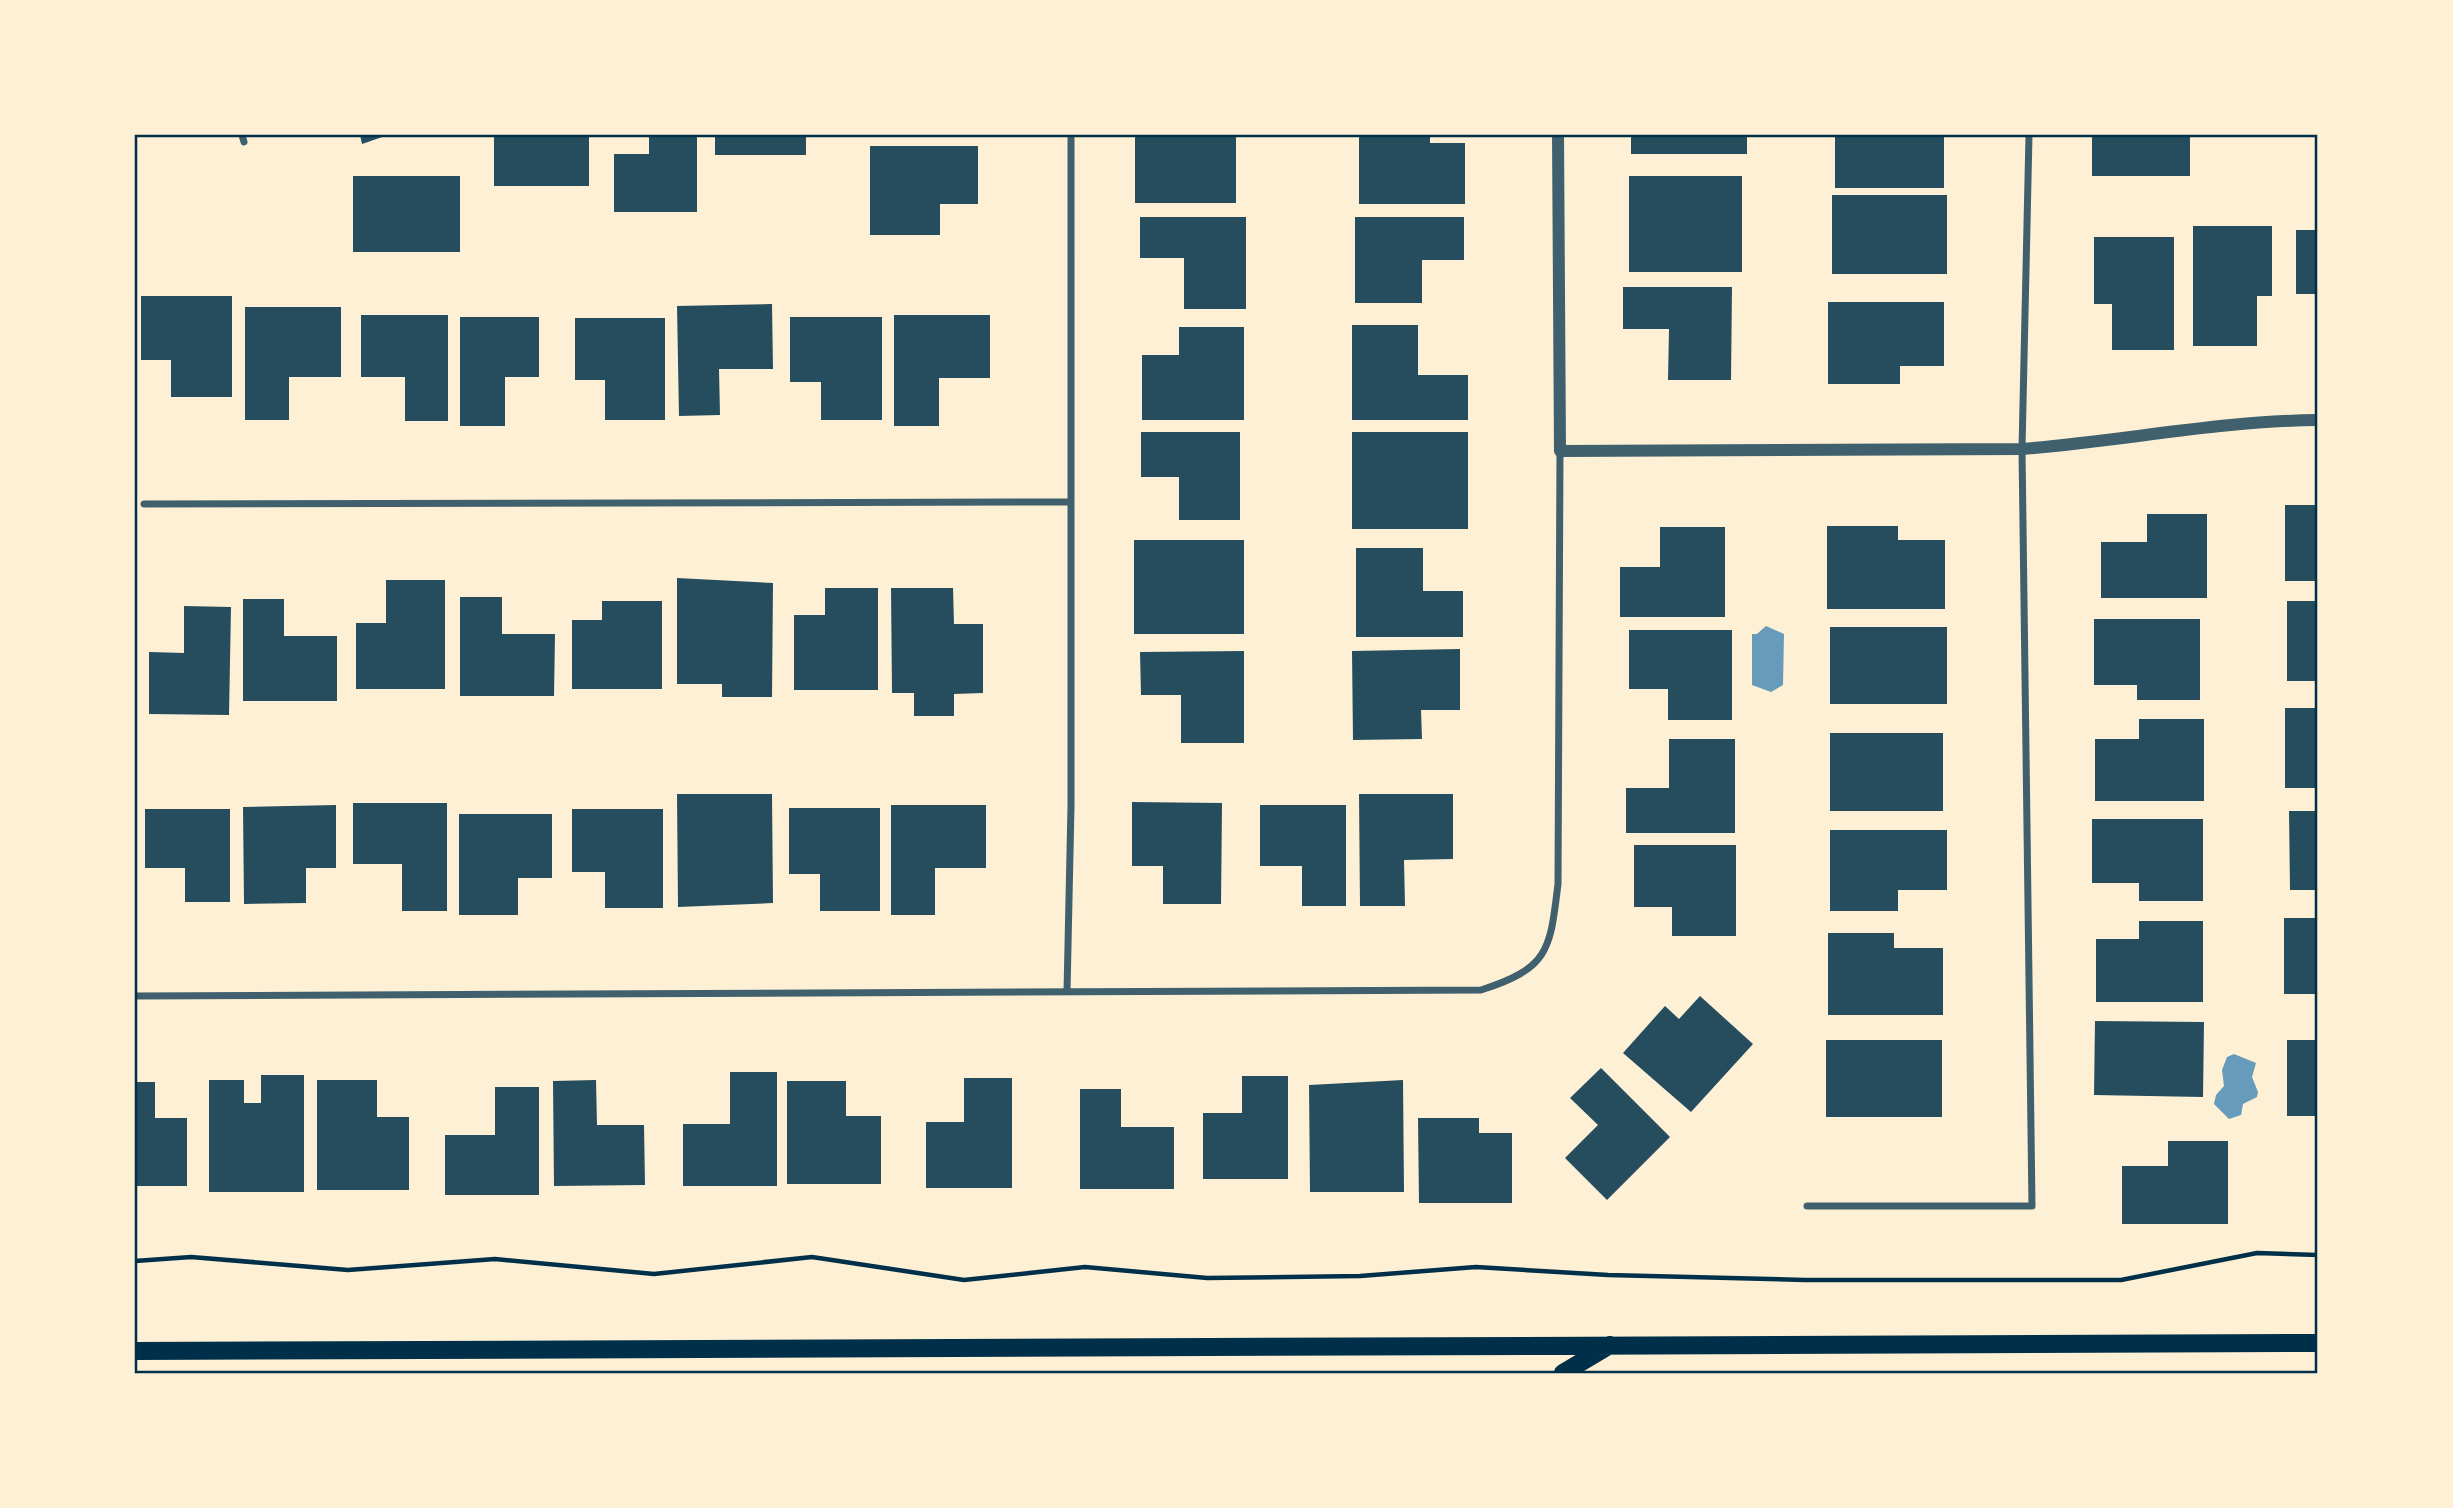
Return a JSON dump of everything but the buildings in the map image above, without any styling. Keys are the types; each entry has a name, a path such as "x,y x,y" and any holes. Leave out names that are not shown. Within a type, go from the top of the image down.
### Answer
{"main road":[{"path":"135,1351 2318,1343"},
{"path":"1563,1373 1610,1345"}],"street":[{"path":"1067,992 1071,806 1071,135"},
{"path":"135,996 1481,990 1504,983 1539,960 1550,942 1558,884 1558,135"},
{"path":"1807,1206 2032,1206 2022,449 2029,135"},
{"path":"1560,451 2022,449 2082,444 2252,420 2318,420"},
{"path":"144,504 1070,502"}],"path":[{"path":"135,1261 191,1257 348,1270 495,1259 654,1274 813,1257 964,1280 1085,1267 1207,1278 1360,1276 1476,1266 1608,1275 1779,1279 2121,1280 2257,1253 2318,1255"}],"water":[{"path":"1766,626 1784,634 1783,685 1771,692 1752,685 1752,634 1757,634"},
{"path":"2234,1054 2256,1063 2252,1077 2258,1092 2257,1097 2243,1104 2241,1115 2229,1119 2214,1104 2216,1095 2224,1086 2222,1070 2227,1057"}]}
